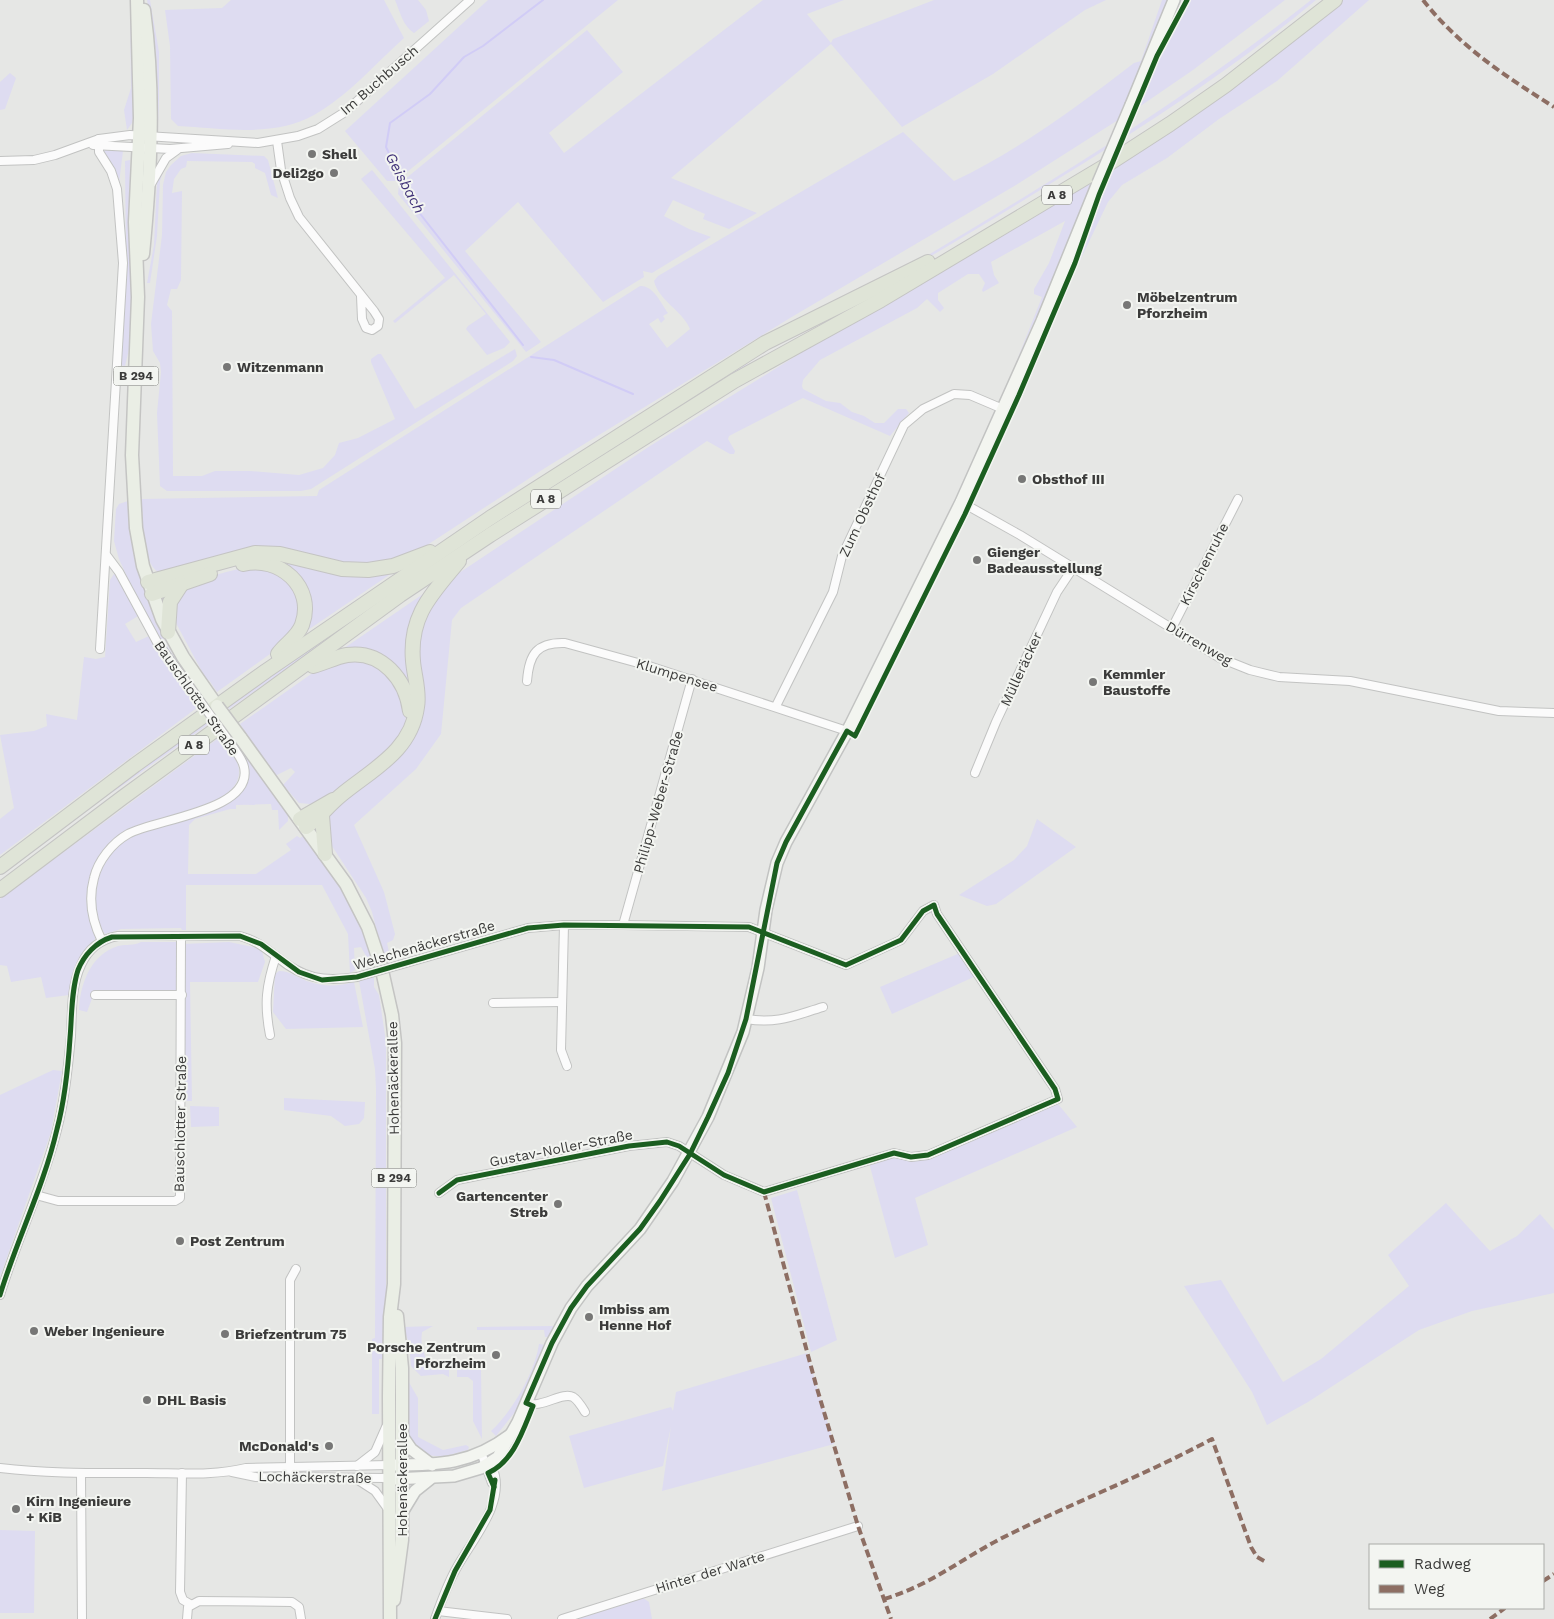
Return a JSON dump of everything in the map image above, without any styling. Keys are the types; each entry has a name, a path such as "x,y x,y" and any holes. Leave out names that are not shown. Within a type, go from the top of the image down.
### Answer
{"highway":[{"name":"A 8","path":"0,867 135,765 266,671 447,546 577,461 765,344 930,260 1150,129 1255,55 1326,0"},
{"name":"A 8","path":"0,890 122,798 400,596 468,549 718,390 881,300 1051,200 1170,124 1258,62 1335,0"},
{"path":"150,588 236,557 255,553 280,554 342,569 368,570 393,566 447,546"},
{"path":"303,823 321,805 338,797 390,758 403,744 418,706 412,652 417,621 430,596 468,549"},
{"path":"150,588 181,585 248,563 274,564 290,575 302,593 303,620 294,638 280,651 266,671"},
{"path":"168,632 170,602 181,585"},
{"path":"302,668 348,655 366,656 383,663 393,671 404,687 412,725"},
{"path":"303,823 322,816 338,797"},
{"path":"322,816 325,854"}],"main road":[{"name":"B 294","path":"137,0 148,189 138,297 133,500 140,550 150,588 168,632 235,740"},
{"name":"B 294","path":"138,297 135,222 144,141 150,57 143,0"},
{"name":"Hohenäckerallee","path":"235,740 274,783 346,884 368,927 382,966 392,1015 395,1072 394,1284 402,1368 402,1540 397,1590 390,1617"},
{"name":"Hohenäckerallee","path":"390,1617 388,1478 390,1317 394,1284"}],"street":[{"name":"Im Buchbusch","path":"144,141 276,141 298,136 318,128 346,112 470,0"},
{"name":"Lochäckerstraße","path":"0,1468 81,1473 230,1472 250,1476 402,1479 465,1474 487,1464 503,1452 552,1343 571,1308 587,1286 640,1229 690,1154 724,1082 746,1019 777,863 786,842 847,731 961,502 1003,409 1174,0"},
{"path":"0,161 34,160 99,142 144,141"},
{"name":"Im Buchbusch","path":"144,141 178,149 227,145 237,142"},
{"path":"276,141 281,170 290,198 299,217 361,296"},
{"path":"99,142 99,152 111,171 117,190 123,264 100,649"},
{"path":"148,189 166,158 178,149"},
{"name":"Zum Obsthof","path":"776,706 833,592 842,556 904,425 923,410 954,394 970,395 1003,409"},
{"name":"Kirschenruhe","path":"1172,628 1238,499"},
{"name":"Dürrenweg","path":"961,502 1220,658 1250,670 1279,677 1350,681 1499,712 1554,713"},
{"name":"Bauschlotter Straße","path":"102,941 95,928 91,898 94,876 103,859 129,834 213,806 233,797 242,784 244,769 235,740 195,694 157,642 135,604 120,572 107,556"},
{"name":"Mülleräcker","path":"975,773 996,722 1057,592 1073,568"},
{"name":"Klumpensee","path":"527,681 532,657 537,650 553,642 565,643 692,679 847,731"},
{"name":"Philipp-Weber-Straße","path":"623,925 692,679"},
{"name":"Welschenäckerstraße","path":"102,941 118,936 240,936 255,940 300,972 314,978 331,980 357,977 528,928 564,925 749,926 846,965 901,940 923,911 934,905"},
{"name":"Gustav-Noller-Straße","path":"438,1193 458,1180 630,1146 667,1142 679,1146 724,1175 764,1192 894,1153 911,1158 928,1155 1058,1099 1055,1089 937,914 934,905"},
{"path":"564,925 561,1050 567,1066"},
{"name":"Bauschlotter Straße","path":"36,1195 58,1202 175,1201 180,1198 181,936"},
{"path":"0,1295 36,1195 57,1129 65,1089 76,978 84,958 102,941"},
{"path":"270,1035 266,1011 267,982 276,956"},
{"path":"95,995 182,995"},
{"path":"493,1004 562,1002"},
{"path":"746,1019 768,1022 777,1021 823,1007"},
{"path":"290,1476 290,1280 296,1269"},
{"path":"526,1403 533,1406 568,1396 574,1398 585,1412"},
{"path":"357,1466 375,1452 383,1437 389,1418"},
{"name":"Lochäckerstraße","path":"230,1472 246,1468 432,1465 456,1462 481,1452 510,1435"},
{"path":"402,1436 415,1453 432,1465"},
{"path":"481,1452 487,1464 493,1470 494,1487 490,1510 455,1571 437,1615 507,1619"},
{"path":"81,1473 82,1619"},
{"path":"182,1473 180,1592 183,1600 190,1604 199,1601 292,1602 299,1607 301,1619"},
{"path":"352,1478 371,1487 388,1509"},
{"path":"401,1514 415,1491 432,1478"},
{"name":"Hinter der Warte","path":"562,1619 858,1526"},
{"path":"187,1619 190,1604"}],"shaded area":[{"path":"130,0 135,0 134,112 132,123 127,130 124,110 131,88"},
{"path":"147,0 150,0 159,52 159,123 156,52"},
{"path":"231,0 384,0 404,38 338,99 314,115 298,122 282,127 247,130 178,126 171,119 170,46 165,10 222,8"},
{"path":"395,0 418,0 426,10 429,21 414,33 404,23"},
{"path":"488,0 618,0 396,181 387,181 345,131"},
{"path":"763,0 844,0 807,14 831,43 833,39 934,0 1106,0 1085,10 993,74 902,127 831,44 671,178 757,213 729,229 703,219 705,214 673,200 664,216 689,229 711,237 652,273 643,271 644,277 603,302 518,202 465,251 541,342 526,352 398,194 399,184 587,30 623,72 549,133 564,153"},
{"path":"1162,0 1171,0 1118,120 1016,185 790,318 545,468 415,553 364,567 295,553 160,573 149,560 144,538 141,499 317,496 319,490 640,286 645,286 653,291 668,313 663,316 665,319 661,323 658,318 649,324 667,348 690,329 682,316 665,300 657,288 654,281 658,276 903,132 954,181 1002,156 1091,96 1134,63 1141,61"},
{"path":"1189,0 1285,0 1193,70 1139,107 1158,57"},
{"path":"1311,0 1316,0 1232,65 1173,106 919,263 918,261 1069,169 1168,105"},
{"path":"1341,0 1369,0 1277,81 1219,119 1167,158 1122,185 1108,202 1076,269 1113,165"},
{"path":"10,73 16,78 5,109 0,110 0,82"},
{"path":"106,149 123,151 119,183 103,153"},
{"path":"192,153 264,156 268,160 278,198 271,195 265,173 255,168 255,164 252,162 187,161 186,167 181,169 174,179 172,193 182,191 181,280 177,289 171,289 167,305 172,311 173,476 202,476 215,471 250,471 299,475 323,468 335,455 339,443 358,438 395,419 371,362 371,359 378,354 381,354 415,409 515,349 517,356 513,361 311,489 301,491 167,491 160,486 157,413 161,372 160,363 153,351 151,324 162,235 163,185 166,172 181,156"},
{"path":"130,160 129,228 133,304 131,306 130,345 125,366 120,365 126,262 125,161"},
{"path":"165,166 160,181 157,236 150,283 147,283 154,245 157,181"},
{"path":"372,170 510,342 504,348 487,355 466,329 486,314 454,275 395,323 393,321 445,278 361,179"},
{"path":"1094,177 1037,319 1015,365 1042,297 1034,294 1034,289 1049,263 1065,221 991,262 994,275 999,283 983,292 985,283 979,274 968,274 938,293 938,300 944,308 940,312 927,299 917,308 820,360 803,380 803,389 826,401 840,403 852,412 864,416 875,423 884,423 898,409 906,409 909,413 890,436 803,398 729,436 728,439 735,451 734,454 730,454 707,441 461,608 452,620 441,734 416,769 354,825 384,892 395,934 393,940 387,943 391,961 385,962 372,912 366,898 328,840 327,819 333,809 403,752 417,668 421,618 456,575 650,446 825,338"},
{"path":"747,364 748,366 399,590 229,709 228,707 292,662 484,530 615,445"},
{"path":"128,501 131,539 140,576 152,612 168,647 190,676 200,694 166,651 138,601 119,559 114,541 116,509 119,504"},
{"path":"257,557 395,571 302,634 307,598"},
{"path":"262,566 294,585 301,615 284,644 217,692 209,680 207,681 177,625 174,616 178,593 197,582 218,574"},
{"path":"114,574 117,575 138,616 125,624 136,642 149,636 198,707 0,855 0,819 14,808 0,735 34,731 47,726 46,714 77,720 84,657 96,659 105,657 110,580"},
{"path":"426,592 420,605 415,697 403,678 340,651"},
{"path":"365,659 389,671 407,708 404,728 400,738 370,768 317,802 310,804 299,803 283,785 295,772 291,768 275,776 240,724 324,665"},
{"path":"208,721 210,723 112,793 124,782"},
{"path":"220,737 233,754 238,765 238,779 231,790 218,799 202,806 133,829 99,857 92,870 87,891 88,913 95,939 80,957 75,967 71,978 69,995 46,998 41,977 11,982 7,966 0,965 0,899"},
{"path":"243,753 288,814 288,821 279,830 278,810 272,810 271,804 236,805 236,809 195,819 189,825 188,874 256,874 291,850 286,844 297,836 300,838 303,836 337,881 355,911 377,964 371,965 361,947 354,948 355,970 350,973 348,934 322,885 186,885 186,930 181,928 121,929 105,934 97,917 96,899 97,887 107,860 125,842 149,829 223,804 239,792 247,772 247,764"},
{"path":"1037,819 1076,847 996,904 987,906 959,895 1014,860 1027,846"},
{"path":"141,942 177,942 178,992 94,993 87,1012 79,1010 84,981 100,956 118,946"},
{"path":"229,942 262,951 265,962 258,982 190,982 192,1101 183,1101 183,944"},
{"path":"960,953 976,976 892,1014 880,987"},
{"path":"279,971 287,972 306,981 321,985 338,985 354,982 363,1027 286,1029 273,1012 275,974"},
{"path":"374,976 374,987 379,995 386,1042 386,1316 384,1359 379,1359 379,1414 372,1414 372,1339 375,1338 376,1089 375,1069 359,981"},
{"path":"53,1070 62,1071 51,1132 0,1277 0,1095"},
{"path":"284,1098 365,1102 364,1118 359,1124 345,1126 331,1116 284,1110"},
{"path":"1058,1104 1077,1127 915,1198 928,1245 895,1258 869,1163 886,1158 910,1159 1048,1105"},
{"path":"190,1106 219,1107 219,1126 191,1127"},
{"path":"797,1190 837,1340 811,1352 771,1198"},
{"path":"1446,1203 1490,1251 1517,1236 1540,1214 1554,1230 1554,1293 1472,1311 1419,1330 1308,1402 1267,1425 1252,1392 1184,1286 1221,1280 1283,1382 1321,1359 1409,1286 1388,1255"},
{"path":"433,1326 422,1332 424,1352 428,1361 435,1369 449,1369 449,1377 443,1374 421,1376 411,1366 409,1343 403,1327"},
{"path":"554,1326 549,1337 545,1337 544,1330 477,1330 477,1327"},
{"path":"539,1344 545,1345 519,1407 496,1436 491,1431 507,1413 528,1379"},
{"path":"807,1353 834,1444 662,1491 671,1426 663,1466 584,1488 569,1436 671,1407 673,1411 676,1392"},
{"path":"457,1369 481,1369 482,1439 473,1421 473,1381 468,1377 457,1377"},
{"path":"407,1379 418,1398 418,1437 443,1450 466,1445 469,1447 468,1450 437,1456 424,1453 415,1447 407,1427"},
{"path":"0,1530 35,1531 34,1613 0,1613"},
{"path":"643,1598 649,1602 652,1619 569,1619"}],"waterway":[{"name":"Geisbach","path":"523,345 414,206 386,147 390,123 430,94 464,57 483,46 543,0"},
{"path":"531,357 554,360 633,394"}],"marked path":[{"path":"1423,0 1437,17 1467,46 1518,84 1554,107"},
{"path":"764,1192 816,1385 858,1526 891,1619"},
{"path":"884,1599 916,1587 1002,1538 1212,1439 1251,1547 1257,1557 1266,1562"},
{"path":"1544,1580 1554,1574"},
{"path":"1490,1619 1504,1609"}],"cycle path":[{"path":"494,1487 488,1473 505,1461 521,1435 533,1406 526,1403 552,1343 571,1308 587,1286 640,1229 690,1154 708,1117 728,1073 746,1019 777,863 786,842 847,731 855,736 965,514 1019,395 1075,263 1099,195 1157,56 1187,0"},
{"path":"0,1295 38,1192 60,1118 67,1073 73,995 78,970 91,950 101,942 112,937 240,936 261,944 299,972 322,980 357,977 528,928 564,925 749,927 846,965 901,940 923,911 934,905 937,914 1055,1089 1058,1099 928,1155 911,1157 894,1153 764,1192 724,1175 679,1146 667,1142 629,1146 457,1180 439,1193"},
{"path":"435,1619 455,1571 490,1510 495,1480"}],"place":[{"name":"Shell","path":"312,154"},
{"name":"Deli2go","path":"334,173"},
{"name":"Möbelzentrum Pforzheim","path":"1127,305"},
{"name":"Witzenmann","path":"227,367"},
{"name":"Obsthof III","path":"1022,479"},
{"name":"Gienger Badeausstellung","path":"977,560"},
{"name":"Kemmler Baustoffe","path":"1093,682"},
{"name":"Gartencenter Streb","path":"558,1204"},
{"name":"Post Zentrum","path":"180,1241"},
{"name":"Imbiss am Henne Hof","path":"589,1317"},
{"name":"Weber Ingenieure","path":"34,1331"},
{"name":"Briefzentrum 75","path":"225,1334"},
{"name":"Porsche Zentrum Pforzheim","path":"496,1355"},
{"name":"DHL Basis","path":"147,1400"},
{"name":"McDonald's","path":"329,1446"},
{"name":"Kirn Ingenieure + KiB","path":"16,1509"}]}
